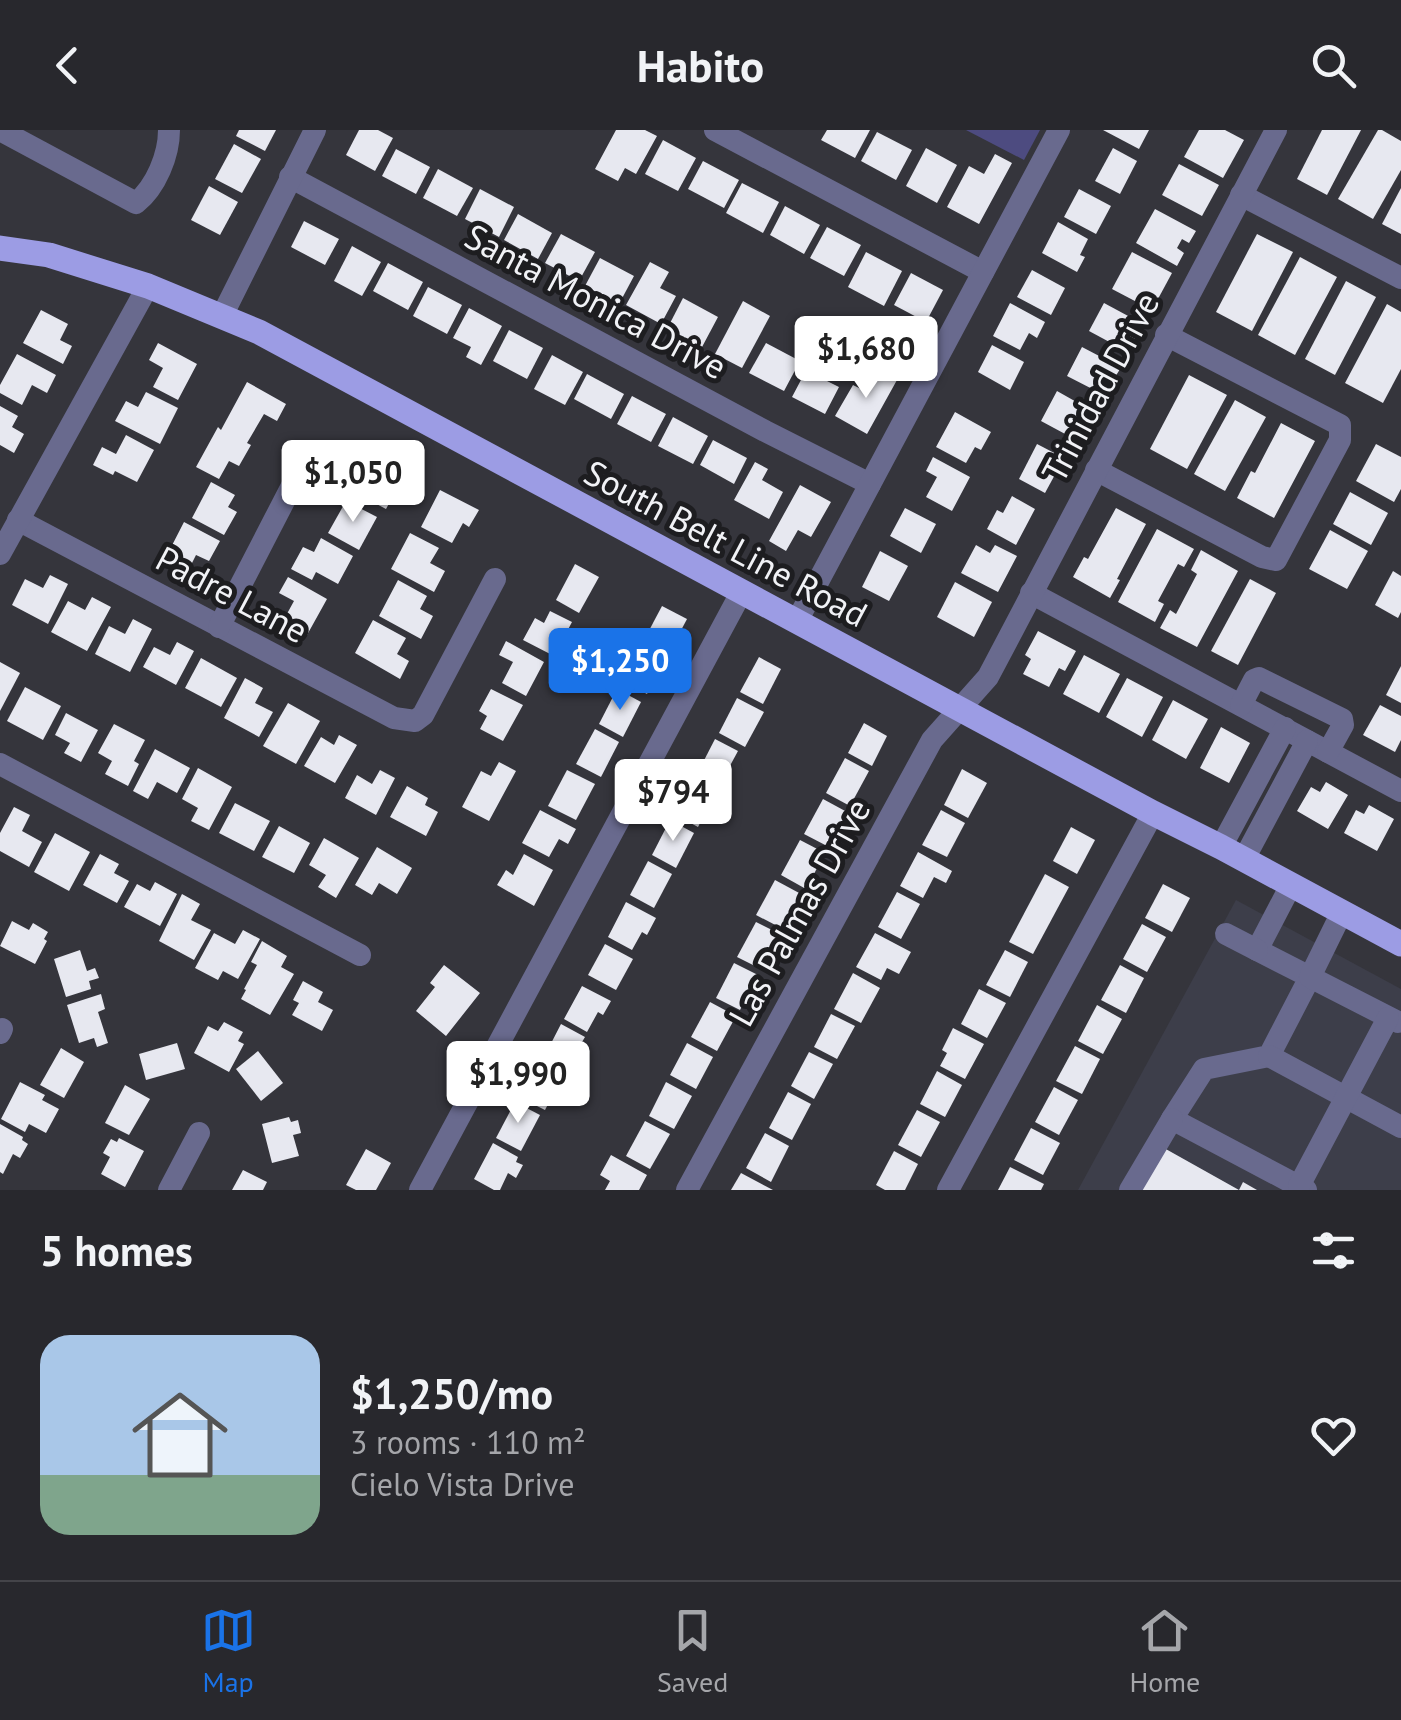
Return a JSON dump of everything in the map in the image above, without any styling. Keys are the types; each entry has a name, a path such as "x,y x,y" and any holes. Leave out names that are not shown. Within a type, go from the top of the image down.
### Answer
{"main road":[{"name":"South Belt Line Road","path":"0,248 49,255 148,286 259,332 1401,944"}],"street":[{"path":"0,130 136,203 146,195 168,151 169,130"},
{"path":"222,316 315,130"},
{"path":"715,130 983,272"},
{"path":"797,622 1060,130"},
{"name":"Trinidad Drive","path":"988,677 1276,130"},
{"name":"Santa Monica Drive","path":"290,176 870,484"},
{"path":"1241,195 1401,278"},
{"path":"0,554 148,286"},
{"path":"1096,470 1276,560 1340,440 1340,425 1166,334"},
{"path":"219,627 297,476"},
{"name":"Padre Lane","path":"18,520 394,718 415,720 423,715 496,579"},
{"path":"420,1190 742,592"},
{"path":"1031,593 1401,790"},
{"name":"Las Palmas Drive","path":"687,1190 932,740 988,677"},
{"path":"1241,705 1254,680 1259,678 1342,719 1343,725 1318,746 1244,859"},
{"path":"1221,847 1285,728"},
{"path":"0,764 360,955"},
{"path":"948,1190 1153,813"},
{"path":"1258,950 1292,885"},
{"path":"1269,1056 1342,912"},
{"path":"1172,1120 1303,1188 1346,1098 1395,1021 1226,934"},
{"path":"1130,1190 1204,1069 1269,1056 1401,1127"},
{"path":"168,1190 199,1133"}],"shaded area":[{"path":"966,130 1040,130 1024,160"},
{"path":"1236,900 1401,989 1401,1190 1078,1190"}],"building":[{"path":"239,130 276,130 265,151 236,136"},
{"path":"359,130 378,130 393,138 375,171 346,155"},
{"path":"616,130 645,130 657,136 636,174 625,168 618,181 595,169"},
{"path":"827,130 870,130 855,158 821,140"},
{"path":"1103,130 1149,130 1139,149"},
{"path":"1199,130 1225,130 1244,140 1223,178 1184,157"},
{"path":"1322,130 1361,130 1327,195 1297,179"},
{"path":"1378,130 1401,141 1401,170 1373,219 1338,199"},
{"path":"877,132 912,150 896,180 861,161"},
{"path":"663,140 696,158 678,191 645,174"},
{"path":"234,144 261,159 242,193 215,179"},
{"path":"926,148 957,165 937,203 906,186"},
{"path":"1113,148 1137,161 1120,194 1095,181"},
{"path":"396,149 430,167 416,194 382,176"},
{"path":"995,154 1012,163 979,224 947,207 969,166 984,174"},
{"path":"703,161 739,180 724,208 688,189"},
{"path":"1179,164 1219,185 1202,216 1162,195"},
{"path":"438,169 473,188 457,216 423,198"},
{"path":"742,183 779,202 763,233 726,213"},
{"path":"209,186 238,202 220,235 191,220"},
{"path":"1401,188 1401,234 1382,224"},
{"path":"480,189 514,207 499,237 465,219"},
{"path":"1079,189 1111,206 1096,234 1064,217"},
{"path":"785,206 820,225 804,254 770,235"},
{"path":"1155,209 1196,231 1189,243 1182,239 1177,248 1184,253 1177,266 1136,243"},
{"path":"518,214 552,233 538,259 504,240"},
{"path":"304,221 339,239 325,265 291,247"},
{"path":"1058,222 1088,239 1077,272 1042,253"},
{"path":"827,227 861,245 844,276 810,258"},
{"path":"561,234 595,252 579,281 545,263"},
{"path":"1257,234 1293,252 1252,331 1216,312"},
{"path":"352,246 381,262 362,296 334,281"},
{"path":"866,252 902,271 884,306 848,287"},
{"path":"1132,252 1172,273 1152,310 1112,289"},
{"path":"1300,257 1337,277 1295,355 1258,335"},
{"path":"600,258 634,276 619,304 585,286"},
{"path":"650,262 669,272 660,288 676,296 661,324 626,305"},
{"path":"388,263 423,282 408,310 373,291"},
{"path":"1032,270 1065,288 1051,315 1017,297"},
{"path":"911,273 943,290 926,322 894,305"},
{"path":"1346,281 1376,297 1335,375 1305,359"},
{"path":"428,287 462,305 447,334 413,316"},
{"path":"683,298 718,317 702,347 667,329"},
{"path":"743,301 770,316 742,368 715,354"},
{"path":"1010,303 1045,322 1037,338 1029,333 1020,350 993,336"},
{"path":"1104,303 1143,324 1128,352 1089,331"},
{"path":"1387,304 1401,312 1401,369 1383,403 1345,383"},
{"path":"469,308 502,326 481,365 466,357 471,347 453,338"},
{"path":"41,310 68,324 60,340 72,346 63,364 23,343"},
{"path":"509,330 543,348 527,379 493,361"},
{"path":"158,343 197,364 178,400 153,387 163,368 149,360"},
{"path":"766,343 800,361 784,391 749,373"},
{"path":"992,345 1024,362 1010,390 978,372"},
{"path":"1082,347 1103,358 1107,352 1125,361 1104,395 1067,376"},
{"path":"17,354 56,375 47,393 32,385 22,405 0,393 0,385"},
{"path":"552,355 583,372 565,405 534,389"},
{"path":"811,361 832,372 827,381 839,387 825,414 792,397"},
{"path":"875,368 897,380 867,434 835,416 853,385 863,390"},
{"path":"587,374 624,394 611,419 574,399"},
{"path":"1189,375 1227,395 1187,469 1150,449"},
{"path":"247,382 286,404 277,421 264,414 239,466 229,461 219,479 196,467"},
{"path":"1057,391 1080,404 1083,398 1099,406 1080,442 1041,421"},
{"path":"146,392 178,408 160,444 115,421 126,401 138,407"},
{"path":"632,396 666,414 651,442 617,424"},
{"path":"1235,400 1266,417 1225,491 1194,474"},
{"path":"0,406 18,416 12,427 24,434 14,453 0,445"},
{"path":"955,412 991,432 981,450 975,447 966,463 936,447"},
{"path":"673,417 708,436 693,464 658,446"},
{"path":"1281,423 1315,441 1274,518 1237,498"},
{"path":"126,435 154,450 137,482 93,465 102,447 116,454"},
{"path":"713,440 747,458 734,484 700,465"},
{"path":"1037,444 1064,458 1045,493 1019,479"},
{"path":"1376,444 1401,457 1401,489 1394,502 1356,481"},
{"path":"933,457 970,477 952,511 926,497 937,477 926,471"},
{"path":"379,461 405,474 386,509 354,492 365,472 372,475"},
{"path":"755,462 768,469 762,480 783,492 769,519 734,500"},
{"path":"211,482 235,495 228,507 237,512 224,535 192,518"},
{"path":"800,485 831,502 811,537 798,530 786,551 769,541"},
{"path":"440,490 479,510 469,527 463,523 452,543 421,527"},
{"path":"1350,492 1388,513 1371,545 1333,524"},
{"path":"1012,496 1035,509 1016,545 987,529 997,510 1003,513"},
{"path":"346,501 377,517 359,550 328,533"},
{"path":"905,508 936,524 921,553 890,536"},
{"path":"1116,508 1146,524 1110,598 1073,577 1084,557 1088,559"},
{"path":"184,522 220,541 209,561 196,555 188,571 165,559"},
{"path":"1157,529 1194,549 1184,567 1178,564 1158,601 1164,604 1155,622 1118,602"},
{"path":"1330,530 1368,551 1347,589 1309,569"},
{"path":"410,533 439,548 430,563 445,571 434,592 391,569"},
{"path":"321,538 353,556 338,584 316,572 312,580 291,569 303,547 314,552"},
{"path":"976,545 990,553 995,545 1017,556 998,592 961,573"},
{"path":"1201,550 1238,571 1197,647 1160,628 1170,610 1176,614 1197,574 1191,570"},
{"path":"880,551 908,566 889,601 862,587"},
{"path":"575,564 599,577 579,613 556,600"},
{"path":"1393,571 1401,576 1398,618 1375,605"},
{"path":"50,575 68,584 48,624 12,605 25,579 43,588"},
{"path":"288,577 327,599 307,635 283,621 294,601 279,593"},
{"path":"1250,579 1276,593 1238,665 1211,651"},
{"path":"398,580 427,596 420,609 433,616 421,639 379,616"},
{"path":"955,582 992,602 974,637 937,617"},
{"path":"92,597 111,607 87,651 51,632 68,601 85,610"},
{"path":"662,606 687,619 669,653 644,640"},
{"path":"550,611 572,622 554,656 523,640 535,618 544,623"},
{"path":"133,619 152,629 130,672 95,654 109,626 125,634"},
{"path":"373,620 406,638 397,654 409,661 400,679 355,653"},
{"path":"1038,631 1076,651 1065,671 1059,668 1049,687 1023,674 1031,659 1025,655"},
{"path":"506,641 544,662 526,696 502,683 513,662 499,655"},
{"path":"177,642 194,651 176,685 143,667 154,647 170,655"},
{"path":"641,646 665,660 647,694 622,681"},
{"path":"1084,655 1120,674 1099,713 1063,694"},
{"path":"759,657 781,669 763,704 740,692"},
{"path":"201,658 237,678 221,707 185,688"},
{"path":"0,662 20,673 0,711"},
{"path":"1401,666 1401,703 1386,695"},
{"path":"245,678 263,688 255,703 273,712 259,737 224,718"},
{"path":"1127,678 1163,697 1142,737 1106,717"},
{"path":"25,687 61,706 43,740 7,721"},
{"path":"491,689 523,705 503,741 480,729 487,716 479,711"},
{"path":"617,689 641,702 623,737 599,724"},
{"path":"737,698 764,712 745,747 719,733"},
{"path":"1173,700 1208,719 1186,759 1152,740"},
{"path":"288,703 320,721 296,764 263,746"},
{"path":"1380,705 1401,716 1401,740 1395,752 1363,735"},
{"path":"66,713 98,730 81,762 64,753 70,743 55,735"},
{"path":"864,723 887,736 872,766 848,753"},
{"path":"114,724 145,740 134,761 139,764 128,786 105,774 112,761 98,753"},
{"path":"1221,727 1250,743 1229,783 1200,768"},
{"path":"595,729 619,742 601,777 576,764"},
{"path":"339,735 357,745 335,783 304,766 321,737 334,745"},
{"path":"715,739 738,751 719,786 697,774"},
{"path":"155,749 190,768 177,793 157,782 148,799 133,791"},
{"path":"845,758 869,771 850,806 826,793"},
{"path":"499,762 516,771 489,821 462,807 481,771 491,776"},
{"path":"198,768 232,787 209,830 191,821 198,808 182,799"},
{"path":"962,769 987,783 968,818 944,805"},
{"path":"380,770 395,778 376,815 345,798 357,775 372,784"},
{"path":"567,770 595,784 576,820 548,806"},
{"path":"692,780 724,797 713,818 705,813 698,827 674,814"},
{"path":"1326,782 1348,795 1328,829 1297,811 1311,787 1320,792"},
{"path":"407,786 428,798 425,805 438,812 426,836 390,817"},
{"path":"823,799 847,812 829,847 804,834"},
{"path":"235,803 270,821 254,851 219,833"},
{"path":"1369,805 1394,819 1377,851 1344,833 1356,810 1364,814"},
{"path":"14,807 30,815 22,831 42,842 29,867 0,851 0,833"},
{"path":"540,810 576,829 568,844 559,839 549,857 522,843"},
{"path":"941,810 965,823 947,857 922,845"},
{"path":"670,820 694,833 676,868 652,855"},
{"path":"279,826 310,843 294,873 262,857"},
{"path":"1071,827 1095,840 1077,874 1053,861"},
{"path":"55,833 90,852 69,891 34,872"},
{"path":"324,838 359,858 336,898 318,887 326,875 309,865"},
{"path":"800,840 825,853 806,889 781,875"},
{"path":"377,847 412,868 397,894 379,883 372,895 355,885"},
{"path":"918,852 952,871 946,883 934,877 923,898 900,886"},
{"path":"100,854 119,864 114,873 129,881 117,903 83,885"},
{"path":"524,854 553,870 534,906 497,885 506,870 513,875"},
{"path":"648,861 672,874 654,908 630,895"},
{"path":"1045,874 1069,887 1033,954 1009,942"},
{"path":"775,880 801,894 783,929 756,915"},
{"path":"155,882 177,894 160,926 124,907 137,884 150,891"},
{"path":"1163,884 1190,898 1172,932 1145,918"},
{"path":"897,892 920,904 901,939 878,927"},
{"path":"182,894 200,904 191,920 211,930 194,960 159,941"},
{"path":"626,902 656,918 632,950 608,937"},
{"path":"12,921 29,930 33,923 48,932 35,964 0,946"},
{"path":"756,922 780,934 761,969 737,957"},
{"path":"1142,924 1166,937 1147,972 1123,959"},
{"path":"243,930 260,939 238,979 223,971 218,980 195,968 214,933 235,944"},
{"path":"875,933 911,952 899,974 887,968 881,980 856,967"},
{"path":"262,941 287,956 281,967 294,974 270,1015 241,999 257,965 251,962"},
{"path":"605,944 633,959 616,990 588,975"},
{"path":"80,950 87,971 95,968 99,978 89,981 91,989 66,997 54,959"},
{"path":"1005,950 1028,962 1010,997 986,985"},
{"path":"734,963 758,975 740,1010 716,998"},
{"path":"444,965 480,993 446,1036 416,1011 435,987 430,983"},
{"path":"1120,965 1144,978 1126,1013 1101,1000"},
{"path":"853,973 880,988 861,1023 834,1009"},
{"path":"303,981 323,992 318,1002 333,1010 322,1031 292,1015 299,1003 293,1000"},
{"path":"582,986 611,1001 603,1015 598,1012 587,1032 564,1019"},
{"path":"979,989 1006,1003 987,1038 961,1024"},
{"path":"101,994 105,1009 98,1012 108,1043 97,1047 94,1038 79,1043 67,1005"},
{"path":"710,1002 736,1016 717,1051 691,1037"},
{"path":"1097,1005 1122,1019 1103,1054 1078,1041"},
{"path":"831,1014 855,1026 837,1059 814,1047"},
{"path":"224,1022 243,1032 238,1041 244,1044 229,1072 194,1053 208,1026 218,1031"},
{"path":"561,1024 585,1037 570,1073 543,1059"},
{"path":"953,1028 984,1044 965,1079 940,1066 947,1053 942,1050"},
{"path":"177,1043 185,1069 146,1080 139,1054"},
{"path":"687,1043 713,1057 696,1089 670,1075"},
{"path":"1075,1046 1100,1059 1082,1094 1056,1081"},
{"path":"61,1048 84,1062 64,1098 40,1085"},
{"path":"258,1051 283,1083 261,1101 236,1069"},
{"path":"809,1052 833,1064 814,1099 791,1086"},
{"path":"539,1064 562,1077 545,1110 521,1098"},
{"path":"937,1071 962,1085 945,1117 920,1104"},
{"path":"20,1082 45,1095 42,1100 59,1109 46,1133 29,1124 25,1132 1,1119"},
{"path":"666,1082 692,1096 674,1129 649,1116"},
{"path":"125,1085 150,1099 129,1135 105,1123"},
{"path":"1054,1087 1078,1100 1059,1135 1035,1122"},
{"path":"788,1092 811,1104 792,1140 769,1128"},
{"path":"515,1102 540,1115 521,1151 496,1138"},
{"path":"917,1110 940,1122 921,1157 898,1145"},
{"path":"289,1117 291,1122 298,1120 301,1133 293,1135 299,1156 272,1163 262,1124"},
{"path":"645,1121 670,1134 650,1169 626,1156"},
{"path":"0,1124 28,1144 20,1158 13,1154 3,1174 0,1172"},
{"path":"1031,1128 1060,1143 1043,1175 1014,1160"},
{"path":"765,1133 789,1146 771,1182 746,1168"},
{"path":"119,1138 144,1151 125,1187 101,1174 110,1157 103,1153 111,1139 117,1142"},
{"path":"493,1143 518,1157 516,1162 523,1165 516,1178 508,1173 500,1190 474,1179"},
{"path":"1164,1148 1239,1190 1141,1190"},
{"path":"366,1149 391,1163 376,1190 356,1190 346,1185"},
{"path":"894,1151 918,1164 905,1190 885,1190 876,1185"},
{"path":"611,1155 647,1175 639,1190 605,1190 610,1181 600,1175"},
{"path":"1010,1167 1044,1184 1041,1190 998,1190"},
{"path":"243,1170 267,1182 263,1190 232,1190"},
{"path":"741,1173 773,1190 731,1190"},
{"path":"1243,1182 1257,1190 1239,1190"}]}
